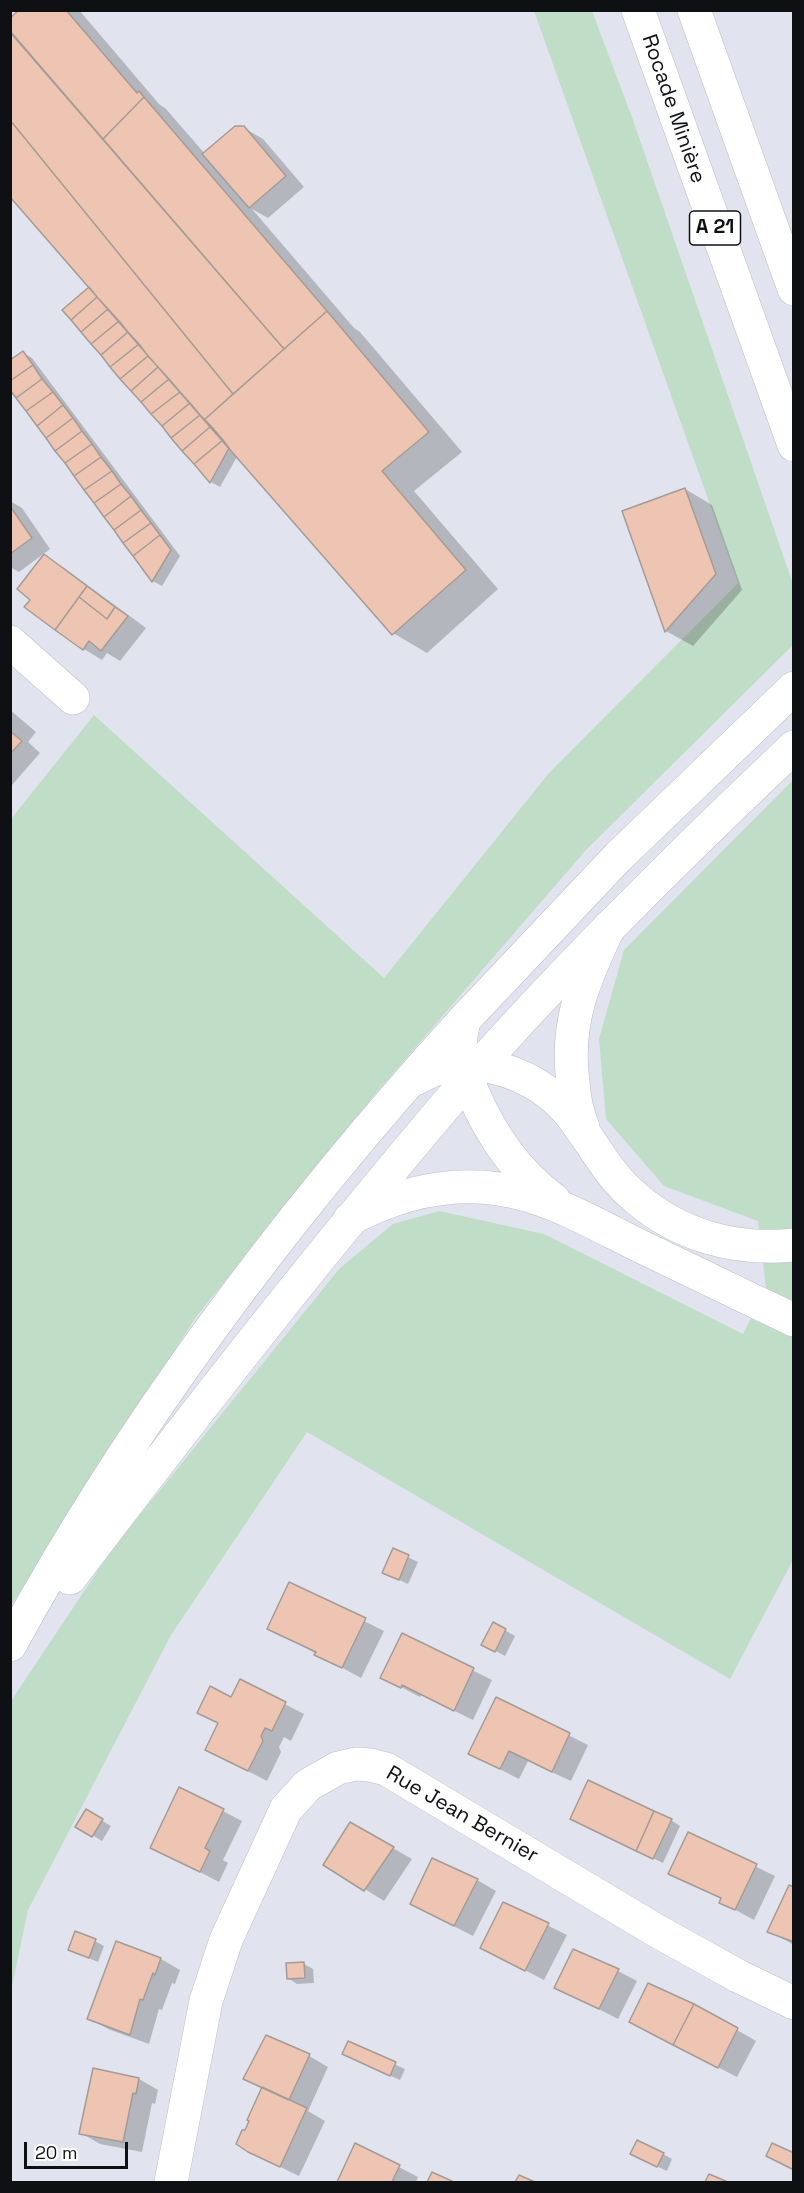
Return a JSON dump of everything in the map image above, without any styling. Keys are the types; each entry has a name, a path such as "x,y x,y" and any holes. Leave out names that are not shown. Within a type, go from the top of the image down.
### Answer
{"main road":[{"name":"Rocade Minière","path":"638,10 794,446"},
{"name":"A 21","path":"694,10 794,289"},
{"path":"10,642 73,698"},
{"path":"10,1646 37,1597 97,1500 190,1360 287,1229 464,1020 618,857 784,697"},
{"path":"10,1658 206,1400 470,1069 609,927 792,748"},
{"path":"595,1150 581,1122 574,1094 570,1050 576,1008 584,981 609,927"},
{"path":"464,1020 460,1037 480,1110 507,1153 523,1173 540,1190 573,1214"},
{"path":"411,1081 430,1071 470,1069 501,1069 520,1077 550,1095 571,1115 619,1182 636,1198 676,1225 722,1243 749,1246 794,1245"},
{"path":"350,1219 395,1198 436,1189 459,1187 501,1190 530,1196 573,1214 794,1320"},
{"name":"Rue Jean Bernier","path":"171,2182 206,2001 226,1940 286,1809 308,1785 338,1768 356,1764 386,1769 657,1931 738,1976 794,2003"}],"green space":[{"path":"534,11 592,11 633,120 793,584 793,645 586,850 376,1093 196,1317 11,1606 11,819 94,715 384,978 549,773 738,583"},
{"path":"793,780 793,1560 730,1679 307,1432 171,1635 28,1910 11,1991 11,1701 113,1548 340,1268 393,1224 439,1211 544,1234 743,1334 766,1288 758,1221 664,1186 606,1119 599,1039 624,950"}],"building":[{"path":"19,10 66,10 137,93 139,91 144,97 103,139 10,31 10,18"},
{"path":"10,32 284,349 233,394 10,120"},
{"path":"144,97 327,311 284,349 103,139"},
{"path":"10,120 233,394 204,420 10,197"},
{"path":"235,126 244,126 286,176 249,208 202,154"},
{"path":"89,287 97,297 71,320 62,310"},
{"path":"97,297 108,309 81,332 71,320"},
{"path":"108,309 119,321 91,344 81,332"},
{"path":"327,311 429,432 382,471 466,570 392,635 204,420"},
{"path":"119,321 128,332 101,355 91,344"},
{"path":"128,332 139,344 110,367 101,355"},
{"path":"139,344 148,356 120,379 110,367"},
{"path":"23,351 33,365 10,381 10,360"},
{"path":"148,356 158,367 131,391 120,379"},
{"path":"33,365 42,379 16,398 10,390 10,381"},
{"path":"158,367 169,379 141,402 131,391"},
{"path":"42,379 53,392 26,411 16,398"},
{"path":"169,379 180,392 151,414 141,402"},
{"path":"53,392 63,405 37,426 26,411"},
{"path":"180,392 190,403 162,426 151,414"},
{"path":"190,403 200,415 171,438 162,426"},
{"path":"63,405 73,418 46,438 37,426"},
{"path":"200,415 211,426 182,451 171,438"},
{"path":"73,418 82,431 55,451 46,438"},
{"path":"211,426 223,440 194,464 182,451"},
{"path":"82,431 92,444 65,463 55,451"},
{"path":"223,440 229,448 210,483 194,464"},
{"path":"92,444 101,457 74,476 65,463"},
{"path":"101,457 112,471 84,490 74,476"},
{"path":"112,471 121,484 94,503 84,490"},
{"path":"121,484 131,496 104,517 94,503"},
{"path":"685,488 716,574 665,632 622,511"},
{"path":"131,496 141,510 114,530 104,517"},
{"path":"10,506 32,538 10,554"},
{"path":"141,510 151,523 123,543 114,530"},
{"path":"151,523 160,535 133,556 123,543"},
{"path":"160,535 171,550 152,582 133,556"},
{"path":"44,554 87,586 55,630 24,607 30,600 17,589"},
{"path":"87,586 115,607 107,619 79,597"},
{"path":"79,597 107,619 115,607 128,616 101,651 89,641 83,650 55,630"},
{"path":"10,731 22,741 10,754"},
{"path":"393,1548 409,1555 399,1580 382,1573"},
{"path":"289,1582 366,1618 342,1668 314,1655 316,1652 267,1629"},
{"path":"493,1622 506,1629 495,1652 481,1645"},
{"path":"402,1633 474,1668 454,1711 402,1685 401,1688 380,1678"},
{"path":"240,1679 286,1702 272,1731 265,1728 261,1736 263,1741 248,1771 205,1750 218,1723 197,1713 210,1686 231,1697"},
{"path":"496,1697 570,1733 552,1772 509,1751 500,1769 468,1754"},
{"path":"588,1780 654,1811 636,1851 570,1819"},
{"path":"179,1787 224,1809 205,1848 210,1851 200,1872 150,1848"},
{"path":"86,1809 103,1819 92,1837 75,1827"},
{"path":"654,1811 672,1819 653,1859 636,1851"},
{"path":"350,1822 394,1847 364,1891 323,1865"},
{"path":"688,1832 757,1864 735,1910 719,1903 721,1898 668,1874"},
{"path":"432,1858 478,1879 454,1926 410,1904"},
{"path":"789,1885 794,1887 794,1942 767,1932"},
{"path":"503,1902 549,1923 525,1971 480,1948"},
{"path":"75,1931 96,1939 89,1958 68,1950"},
{"path":"116,1941 161,1958 143,2000 140,1999 130,2035 87,2019"},
{"path":"573,1949 619,1969 599,2009 554,1988"},
{"path":"304,1962 305,1978 287,1979 286,1963"},
{"path":"648,1983 694,2004 673,2045 629,2022"},
{"path":"694,2004 738,2028 718,2068 673,2045"},
{"path":"266,2035 310,2054 289,2100 243,2079"},
{"path":"348,2041 396,2062 390,2076 342,2054"},
{"path":"93,2068 139,2078 136,2094 133,2093 123,2142 79,2134"},
{"path":"262,2087 307,2108 280,2167 236,2144 242,2130 245,2130 249,2121 247,2120"},
{"path":"637,2140 664,2153 657,2167 630,2154"},
{"path":"355,2143 400,2165 392,2182 337,2182"},
{"path":"772,2143 794,2153 794,2170 766,2156"},
{"path":"432,2172 454,2182 427,2182"},
{"path":"709,2174 728,2182 705,2182"},
{"path":"519,2175 535,2182 515,2182"}]}
